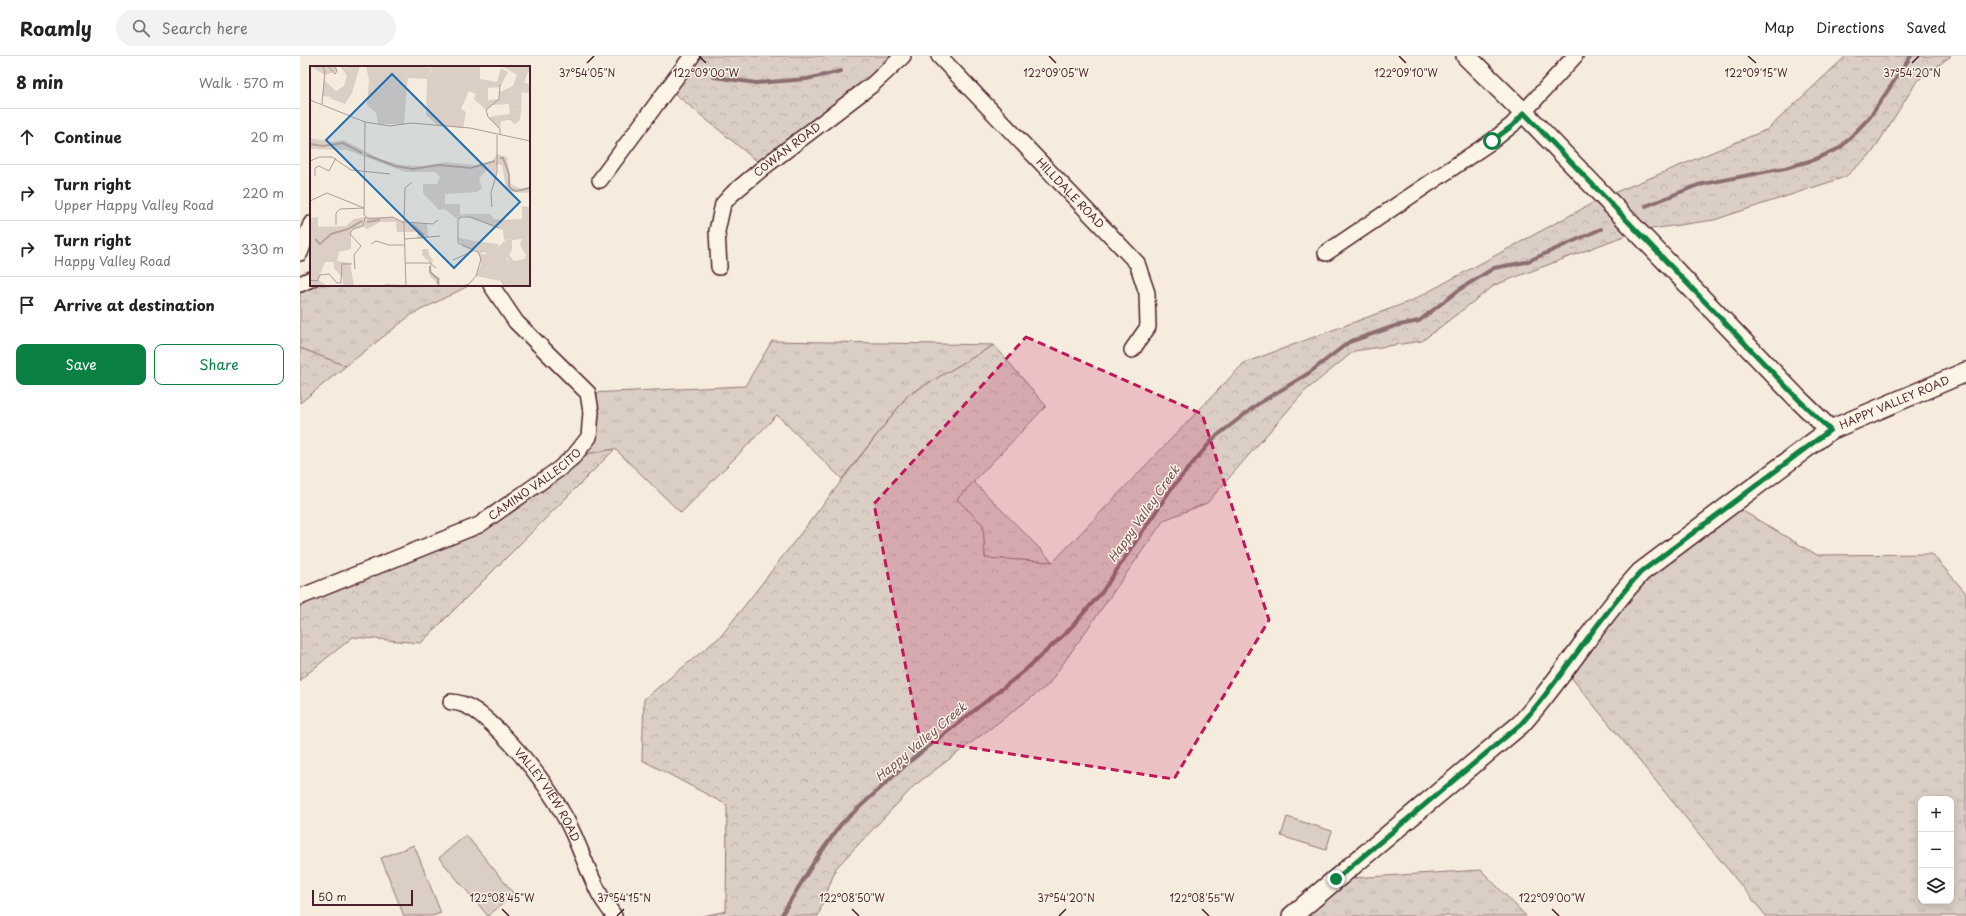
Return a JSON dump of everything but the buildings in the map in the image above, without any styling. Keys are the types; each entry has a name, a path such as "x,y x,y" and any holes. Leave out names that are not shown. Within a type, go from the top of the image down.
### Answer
{"street":[{"path":"600,180 692,56"},
{"name":"COWAN ROAD","path":"719,267 717,231 723,204 733,193 764,167 874,84 903,56"},
{"name":"HILLDALE ROAD","path":"939,56 1137,263 1147,293 1148,327 1132,350"},
{"path":"1466,56 1524,113 1799,400 1830,430"},
{"path":"1326,254 1512,126 1575,56"},
{"path":"300,253 310,227"},
{"path":"300,284 310,279"},
{"name":"CAMINO VALLECITO","path":"300,597 479,524 559,469 574,456 589,438 591,412 588,393 516,322 492,286"},
{"name":"HAPPY VALLEY ROAD","path":"1292,916 1521,724 1547,696 1619,596 1641,572 1830,430 1966,372"},
{"name":"VALLEY VIEW ROAD","path":"451,702 461,703 475,710 487,720 516,748 547,786 567,821 599,893 614,916"}],"highlighted area":[{"path":"1026,337 1202,414 1269,620 1174,779 920,740 874,504"}],"green space":[{"path":"692,56 903,56 764,167 668,88"},
{"path":"1846,56 1951,56 1917,81 1872,153 1845,177 1714,220 1637,231 1495,285 1422,341 1354,351 1304,392 1207,503 1164,520 1048,685 915,785 836,868 818,916 703,916 726,911 727,805 642,760 644,699 721,636 908,395 994,345 1046,406 957,499 983,525 985,558 1053,562 1244,363 1411,301 1604,197 1768,129"},
{"path":"300,284 310,286 468,286 411,315 346,366 300,348"},
{"path":"772,341 994,345 908,395 842,479 777,415 681,513 615,449 574,456 583,445 588,393 745,386"},
{"path":"300,348 346,366 300,403"},
{"path":"615,449 421,643 353,637 302,678 300,682 300,597 479,525 574,456"},
{"path":"973,481 1053,562 985,558 983,525 957,499"},
{"path":"1731,504 1817,555 1932,554 1966,593 1966,916 1766,916 1565,670 1600,622"},
{"path":"1287,817 1332,831 1326,850 1281,836"},
{"path":"466,835 514,894 488,916 439,858"},
{"path":"414,845 441,913 432,916 404,916 381,858"},
{"path":"1481,870 1526,916 1292,916 1336,879"}],"waterway":[{"name":"Happy Valley Creek","path":"1646,206 1698,185 1785,168 1813,160 1840,148 1870,117 1911,56"},
{"path":"714,77 756,83 807,79 841,71"},
{"name":"Happy Valley Creek","path":"781,916 814,862 841,824 909,762 1023,672 1068,631 1102,592 1171,489 1214,438 1258,404 1309,373 1349,342 1395,326 1419,321 1460,289 1494,268 1526,262 1601,229"}],"route":[{"path":"1336,879 1521,724 1547,696 1619,596 1641,572 1830,430 1799,400 1524,113 1512,126 1492,141"}]}
